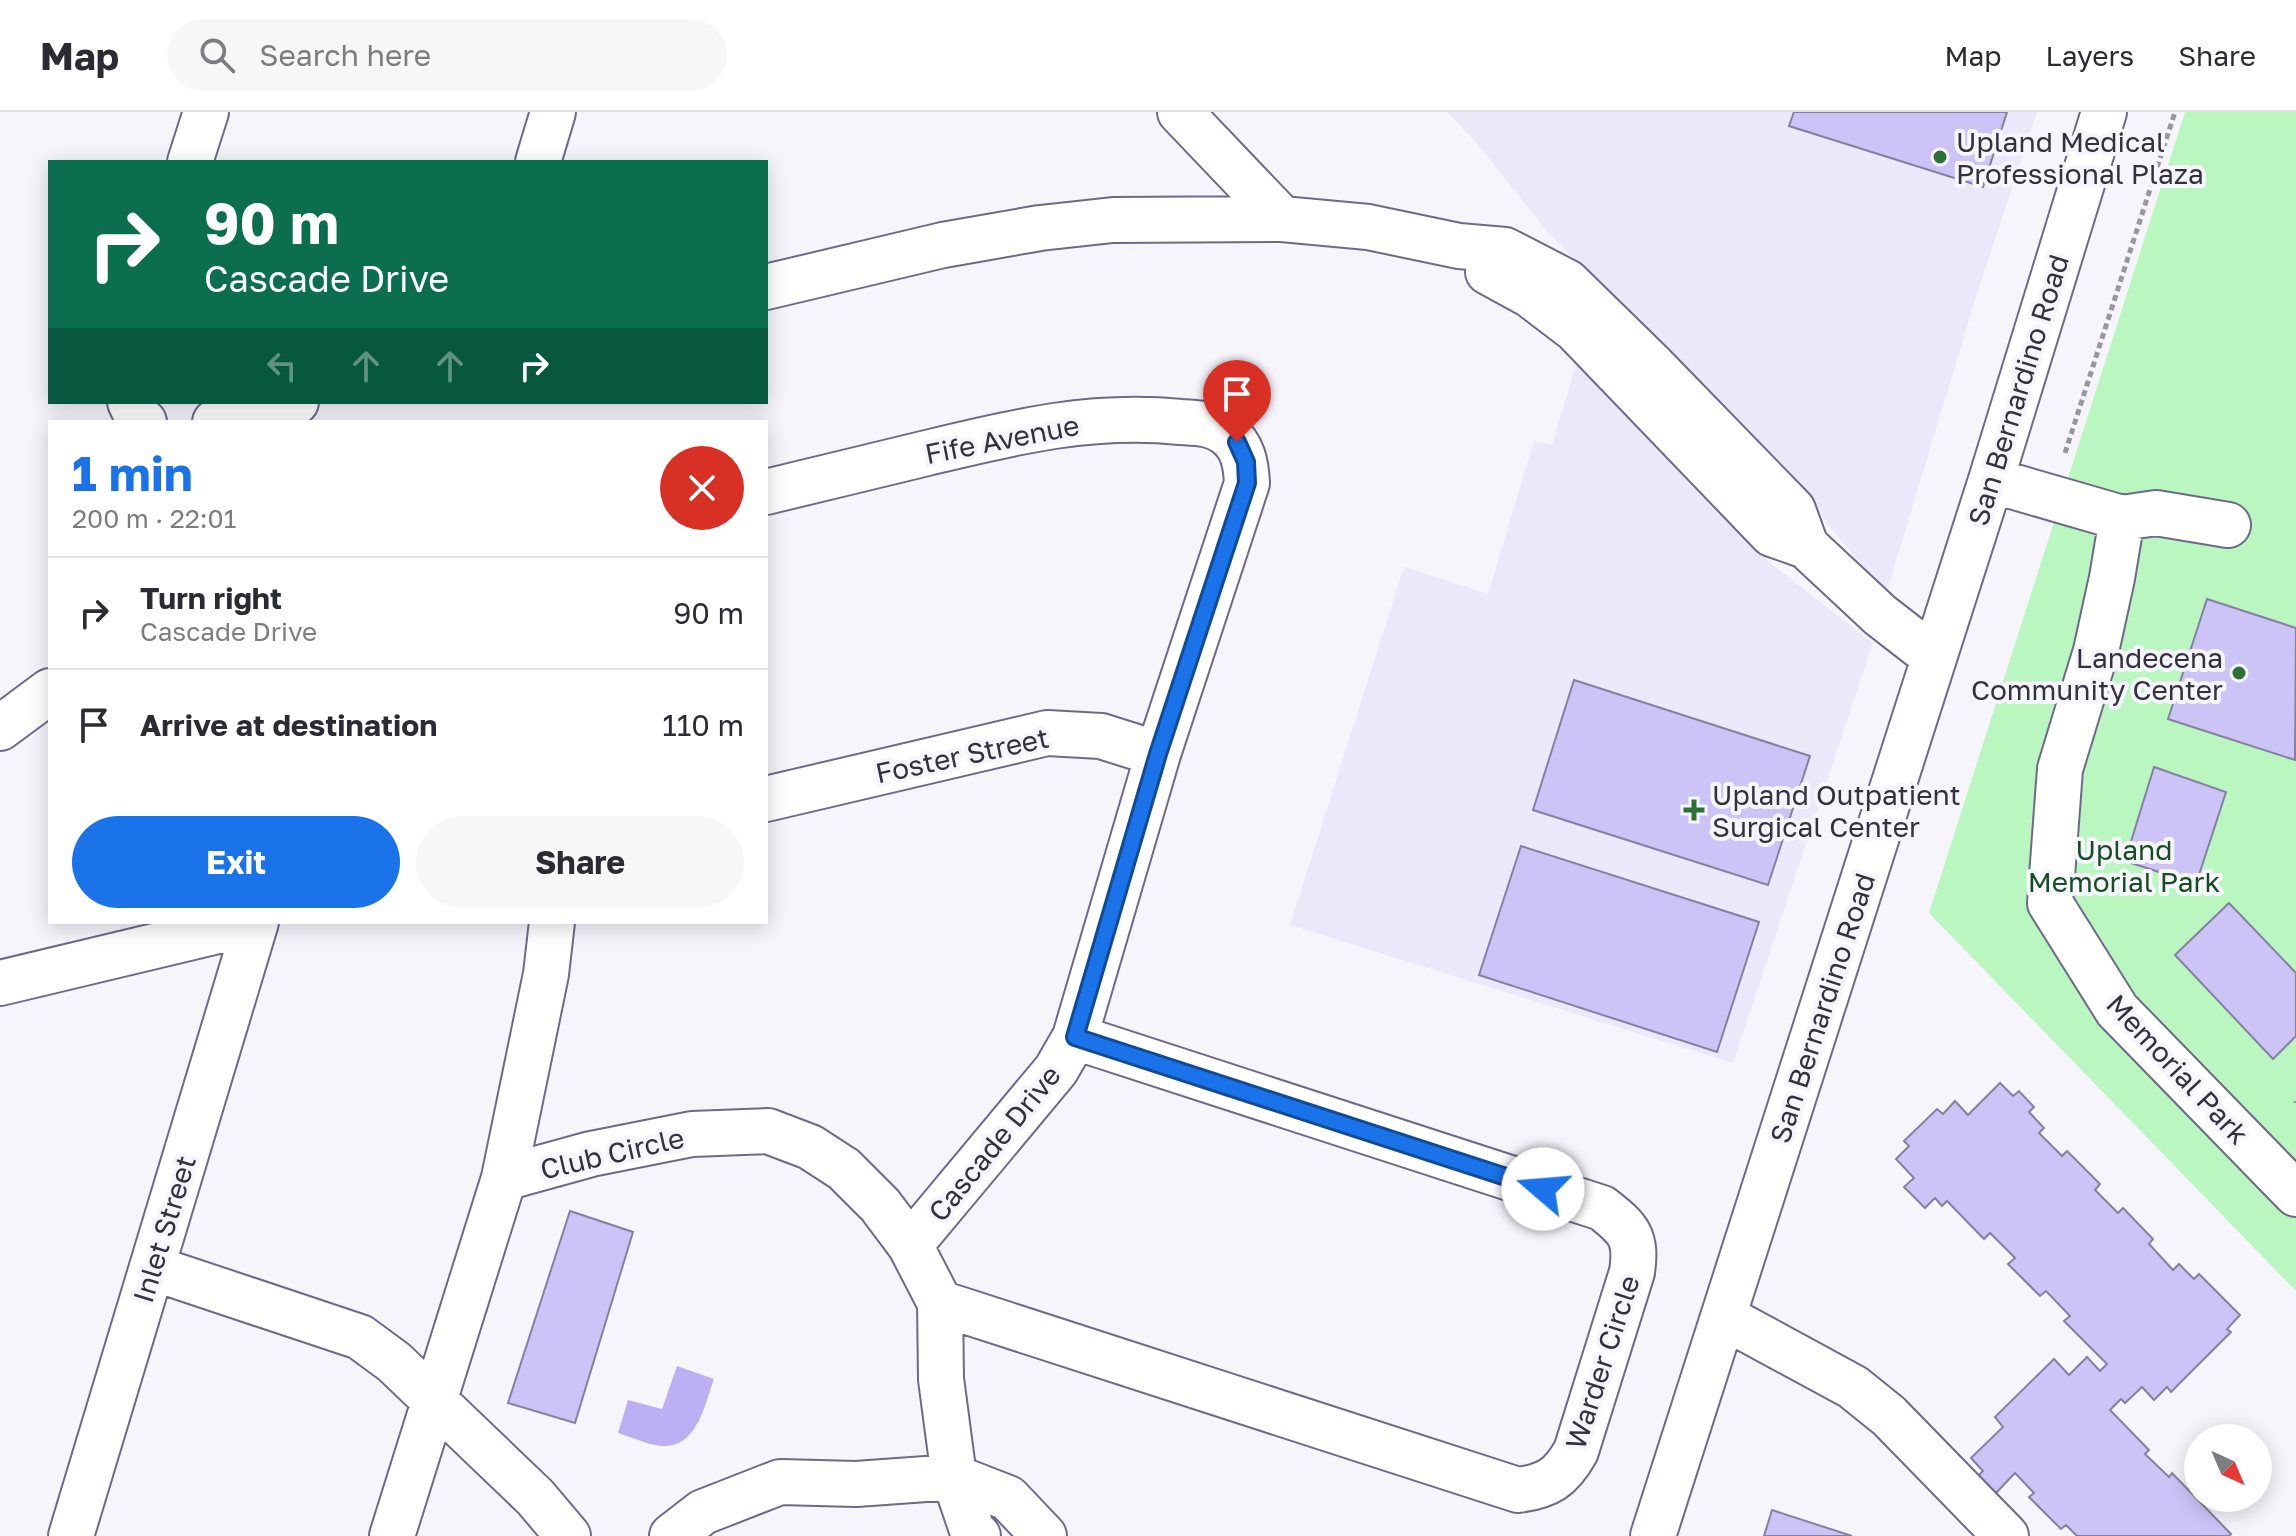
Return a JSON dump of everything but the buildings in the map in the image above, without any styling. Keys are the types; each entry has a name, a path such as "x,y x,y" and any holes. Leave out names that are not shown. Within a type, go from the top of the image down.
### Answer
{"street":[{"path":"191,160 206,112"},
{"path":"539,160 553,112"},
{"path":"1180,112 1282,219"},
{"name":"San Bernardino Road","path":"1653,1536 1991,480 2104,112"},
{"path":"768,287 943,245 1040,228 1113,220 1282,219 1368,227 1459,246 1505,250 1567,282 1793,510 1806,546 1880,615 1934,657"},
{"path":"223,420 288,404"},
{"name":"Fife Avenue","path":"768,492 1030,428 1099,420 1158,419 1210,424 1237,442"},
{"name":"Cascade Drive","path":"978,1536 972,1530 954,1477 941,1379 940,1303 910,1245 1056,1070 1075,1037 1158,754 1247,483 1246,462 1237,442"},
{"path":"1991,480 2122,518 2156,513 2228,525"},
{"name":"Memorial Park","path":"2122,518 2108,603 2060,769 2050,903 2117,1010 2296,1194"},
{"path":"0,728 48,692"},
{"name":"Foster Street","path":"768,799 1047,733 1101,736 1158,754"},
{"path":"0,983 247,924"},
{"name":"Inlet Street","path":"71,1536 254,924"},
{"path":"504,1178 546,974 552,924"},
{"name":"Warder Circle","path":"940,1303 1518,1490 1550,1482 1566,1469 1576,1451 1632,1272 1635,1253 1631,1235 1618,1221 1602,1208 1075,1037"},
{"name":"Club Circle","path":"392,1536 504,1178 591,1154 692,1134 768,1131 810,1147 844,1169 880,1205 910,1245"},
{"path":"153,1268 360,1337 394,1362 535,1497 568,1536"},
{"path":"1724,1317 1853,1387 1889,1416 2006,1536"},
{"path":"672,1536 703,1512 780,1482 856,1484 954,1477 1008,1498 1044,1536"}],"path":[{"path":"2065,453 2175,112"}],"shaded area":[{"path":"1447,112 2037,112 1976,297 1886,594 1821,516 1546,230 1476,142"},
{"path":"1577,362 1769,562 1873,643 1733,1063 1290,925 1404,567 1488,594 1534,441 1552,445"},
{"path":"677,1366 714,1379 693,1431 677,1444 666,1446 618,1433 628,1400 662,1409"}],"green space":[{"name":"Upland Memorial Park","path":"2185,112 2296,112 2296,1291 1929,913"}],"place":[{"name":"Upland Medical Professional Plaza","path":"1940,157"},
{"name":"Landecena Community Center","path":"2239,673"},
{"name":"Upland Outpatient Surgical Center","path":"1694,810"}],"route":[{"path":"1237,442 1246,462 1247,483 1158,754 1075,1037 1543,1189"}]}
